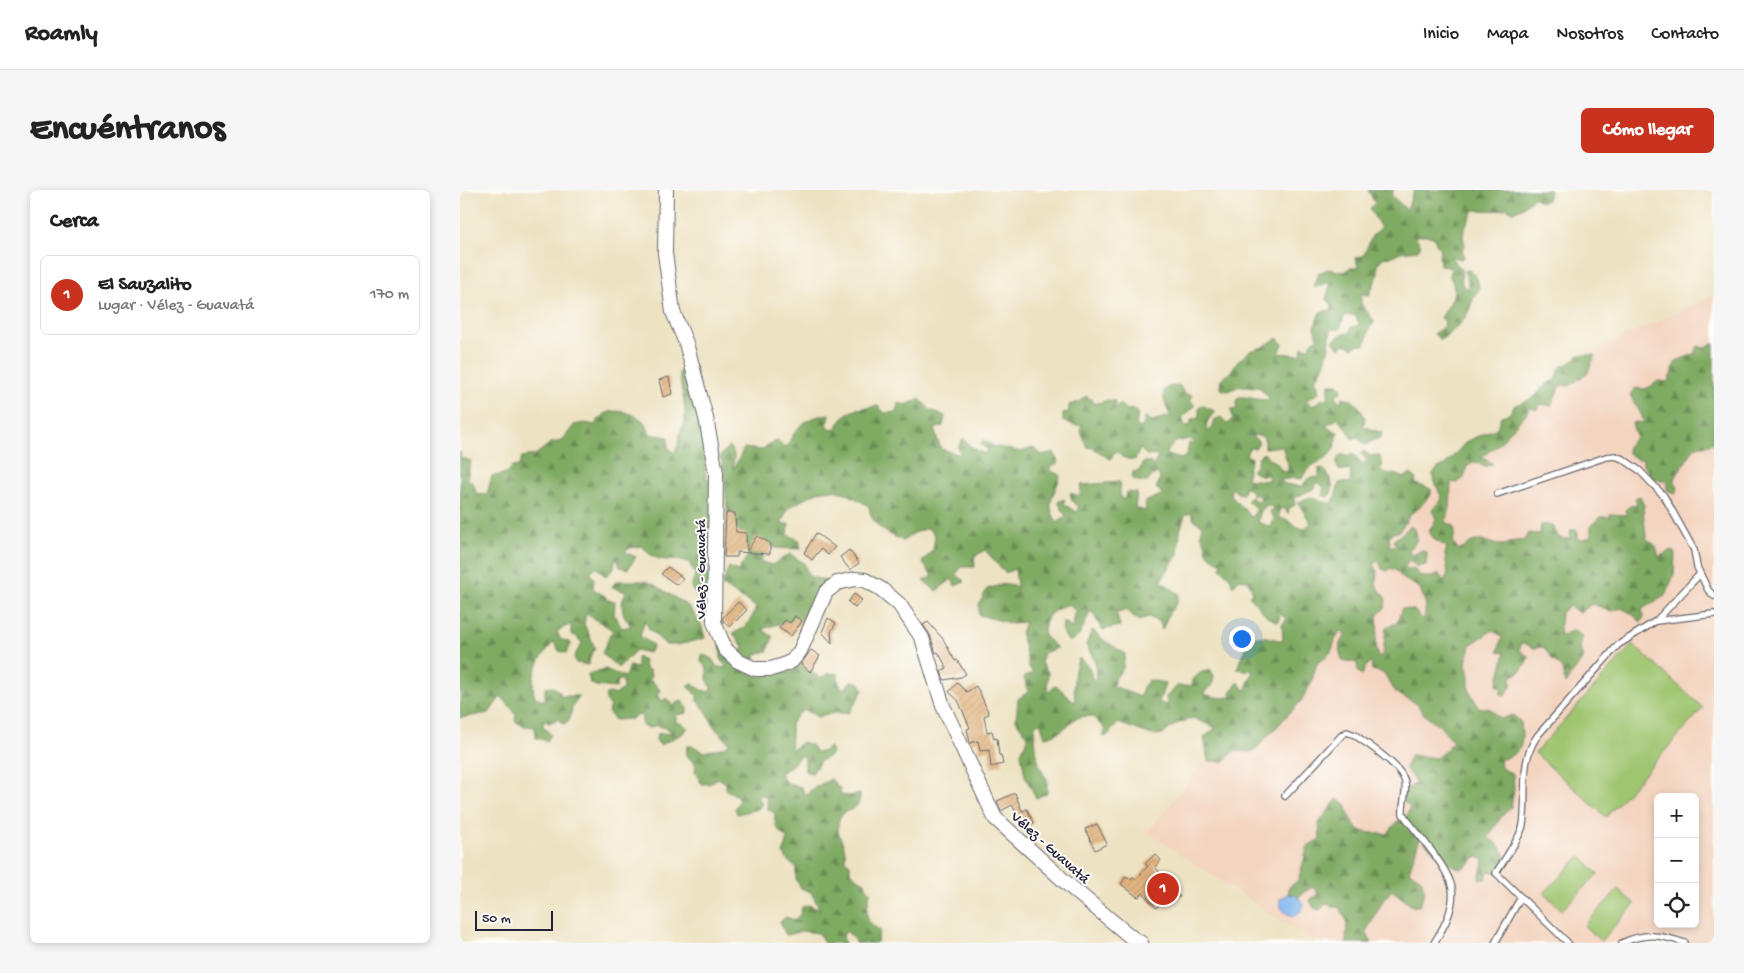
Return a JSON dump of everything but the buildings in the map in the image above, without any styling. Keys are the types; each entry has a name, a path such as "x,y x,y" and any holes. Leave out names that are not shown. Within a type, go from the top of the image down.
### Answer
{"street":[{"name":"Vélez - Guavatá","path":"666,190 665,253 673,312 686,343 706,418 716,473 714,622 726,649 738,661 755,669 771,669 782,666 792,661 800,651 826,592 837,583 854,579 865,580 881,590 899,604 922,638 942,706 994,818 1072,888 1130,937 1141,943"}],"lane":[{"path":"1497,494 1606,457 1616,456 1623,459 1639,470 1664,496 1694,550 1700,574 1708,590 1714,596"},
{"path":"1568,943 1496,872 1523,825 1525,764 1533,742 1618,645 1656,621 1700,574"},
{"path":"1656,621 1714,614"},
{"path":"1285,796 1342,735 1347,732 1355,735 1399,771 1405,786 1403,814 1444,871 1452,889 1450,910 1434,943"},
{"path":"1495,943 1521,897"},
{"path":"1622,943 1641,936 1662,936 1685,943"}],"shaded area":[{"path":"1714,295 1714,943 1320,943 1288,925 1147,832 1434,487 1600,348"}],"green space":[{"path":"1368,190 1394,190 1391,195 1407,210 1415,190 1550,190 1547,200 1541,202 1534,197 1522,208 1512,212 1507,208 1474,210 1464,229 1465,245 1462,249 1464,257 1461,259 1450,256 1461,269 1462,285 1468,290 1468,281 1464,271 1469,270 1477,278 1479,289 1465,318 1441,340 1434,334 1443,327 1445,322 1441,318 1450,302 1454,287 1449,275 1451,268 1440,265 1440,250 1435,238 1426,235 1415,236 1421,245 1418,250 1400,252 1391,257 1382,258 1378,264 1378,275 1369,295 1361,294 1361,304 1375,322 1369,329 1365,345 1358,344 1353,348 1345,344 1339,348 1333,341 1342,334 1350,333 1351,327 1360,325 1355,315 1344,316 1340,329 1331,329 1325,362 1315,380 1319,385 1319,393 1306,400 1312,406 1321,400 1329,398 1329,384 1338,384 1342,388 1340,393 1336,393 1337,400 1341,402 1342,397 1354,402 1365,418 1363,426 1382,433 1381,437 1365,445 1357,437 1352,439 1348,431 1337,419 1325,426 1338,432 1336,444 1332,452 1311,467 1302,479 1280,479 1284,484 1302,487 1309,479 1313,477 1319,478 1319,468 1327,473 1333,487 1330,495 1327,497 1322,495 1324,487 1316,482 1315,488 1294,498 1295,505 1289,508 1288,514 1284,508 1279,510 1279,519 1286,519 1295,526 1304,529 1311,523 1298,503 1304,499 1313,498 1333,503 1339,483 1350,483 1351,471 1339,470 1336,463 1340,455 1355,455 1362,465 1367,460 1360,453 1364,451 1370,456 1379,455 1383,465 1380,470 1403,478 1410,474 1415,477 1416,484 1431,489 1431,495 1410,514 1398,532 1392,533 1389,537 1390,547 1396,545 1393,541 1411,526 1416,532 1417,538 1409,550 1411,556 1422,550 1427,553 1426,565 1417,567 1409,560 1405,566 1407,569 1413,568 1422,577 1433,577 1438,573 1444,581 1448,573 1445,554 1447,547 1435,540 1429,532 1436,519 1432,510 1442,499 1432,475 1438,468 1445,465 1467,441 1497,428 1501,416 1509,414 1515,405 1532,398 1546,384 1556,380 1561,366 1570,363 1578,355 1595,355 1588,372 1570,386 1560,385 1551,406 1541,404 1537,410 1531,408 1497,446 1481,457 1493,464 1484,467 1477,462 1467,466 1464,478 1457,483 1451,482 1450,508 1445,522 1453,525 1455,531 1453,543 1458,550 1475,541 1503,545 1523,541 1529,533 1540,534 1541,525 1552,525 1559,538 1569,539 1571,530 1577,530 1579,540 1591,537 1591,525 1601,517 1610,517 1610,514 1627,515 1625,510 1630,506 1637,505 1635,498 1640,496 1644,505 1646,538 1656,546 1659,557 1671,550 1675,553 1674,575 1665,596 1642,609 1644,617 1641,622 1631,613 1621,608 1612,611 1592,604 1579,613 1570,606 1561,612 1559,636 1575,630 1582,637 1580,650 1584,657 1565,684 1562,669 1544,647 1534,648 1522,642 1519,650 1529,657 1521,671 1511,677 1511,686 1505,696 1500,693 1503,688 1497,685 1505,653 1498,651 1502,637 1493,630 1470,645 1466,663 1469,689 1478,707 1491,709 1501,719 1513,715 1521,722 1522,742 1518,751 1500,760 1501,768 1513,774 1514,789 1511,807 1501,817 1488,838 1501,848 1508,863 1499,873 1488,871 1486,879 1479,879 1484,859 1476,857 1468,865 1460,869 1445,862 1420,838 1409,871 1421,879 1425,892 1419,906 1412,906 1392,890 1384,899 1366,932 1372,943 1346,943 1347,921 1340,908 1326,904 1320,910 1314,908 1310,900 1318,894 1313,887 1297,899 1288,895 1289,887 1298,881 1308,846 1320,839 1319,823 1337,799 1346,804 1352,821 1359,830 1369,833 1387,834 1396,823 1407,815 1410,806 1403,802 1405,791 1416,783 1405,768 1411,755 1436,758 1453,742 1439,725 1424,714 1416,703 1396,693 1384,673 1372,670 1371,662 1365,668 1362,675 1358,672 1357,663 1342,660 1340,646 1341,641 1346,635 1340,631 1331,652 1317,663 1311,683 1301,701 1253,752 1233,751 1224,762 1208,761 1204,737 1216,728 1193,718 1176,724 1163,734 1152,735 1118,723 1107,736 1102,737 1105,730 1093,716 1079,717 1063,730 1045,737 1040,722 1034,728 1039,762 1047,779 1047,793 1036,798 1025,776 1021,753 1028,737 1016,720 1018,699 1028,692 1024,677 1033,673 1029,667 1021,633 1025,622 1010,623 979,615 979,604 987,589 1004,584 1017,587 1015,569 1005,573 985,550 974,557 975,567 962,567 956,574 965,582 955,586 952,579 936,591 923,580 933,577 922,562 933,550 935,536 928,528 914,533 903,541 885,532 876,524 870,513 869,506 846,493 832,490 817,492 788,508 781,524 789,524 788,535 799,540 801,549 776,548 765,542 761,562 772,565 790,554 804,563 809,576 836,584 811,622 788,621 762,629 773,637 768,651 756,654 751,674 766,676 781,669 788,673 797,663 806,662 813,673 820,678 829,673 838,674 839,684 844,690 851,681 860,683 863,690 849,713 826,714 818,717 805,710 799,713 791,724 792,750 802,742 811,745 816,752 822,752 830,747 832,753 830,756 820,761 812,773 805,771 805,758 801,755 790,767 780,773 788,783 801,787 806,796 812,789 831,779 840,788 841,795 860,794 858,804 844,812 840,819 838,831 844,846 845,860 850,864 850,871 857,878 865,882 870,892 867,909 868,918 880,930 877,942 874,943 855,943 854,938 846,931 843,936 845,943 824,943 819,933 802,931 786,935 780,922 786,917 794,920 800,915 802,907 809,905 820,910 811,892 801,888 796,880 796,867 788,861 783,853 787,838 777,828 775,813 767,809 767,798 761,794 759,797 762,804 758,809 737,814 735,808 739,801 736,795 726,790 726,783 718,778 709,784 702,784 695,772 696,765 686,755 687,746 693,746 704,752 725,747 729,743 715,728 706,711 697,701 697,696 688,686 691,683 702,690 710,692 711,687 707,679 707,668 701,662 702,654 712,659 717,667 727,668 721,659 720,641 733,641 737,652 745,649 733,633 742,629 748,623 756,607 722,586 729,567 738,571 749,554 744,535 728,520 724,470 720,456 729,446 734,454 733,470 744,448 762,450 770,443 779,441 786,448 802,424 813,418 829,414 827,428 834,430 846,414 857,409 878,406 885,413 896,412 898,403 906,405 920,399 930,410 945,416 943,426 934,429 941,449 961,455 958,447 963,438 971,447 985,454 988,450 981,445 983,440 993,446 1021,452 1033,448 1042,455 1054,452 1059,463 1051,466 1051,471 1060,475 1051,503 1057,523 1066,516 1058,502 1064,499 1065,505 1076,512 1079,507 1072,501 1070,493 1080,496 1081,485 1120,482 1120,495 1123,501 1127,492 1137,493 1135,508 1146,511 1145,502 1163,494 1156,488 1160,479 1158,473 1147,482 1132,478 1133,472 1139,471 1144,462 1150,462 1152,466 1158,457 1154,455 1148,456 1140,449 1135,460 1123,457 1117,451 1110,459 1093,448 1087,447 1080,429 1083,425 1074,425 1063,421 1063,413 1069,412 1069,405 1079,402 1086,396 1095,404 1108,400 1115,401 1115,409 1119,404 1127,410 1135,409 1138,415 1136,424 1140,428 1144,424 1145,417 1152,421 1170,416 1164,400 1164,390 1168,387 1179,385 1185,394 1192,395 1190,400 1195,406 1182,418 1185,426 1191,425 1191,419 1199,418 1199,407 1202,405 1216,412 1208,421 1206,426 1207,432 1215,420 1221,417 1228,424 1233,418 1231,409 1237,409 1236,401 1239,397 1270,399 1259,387 1240,386 1228,391 1221,389 1220,380 1230,373 1237,362 1250,351 1263,347 1277,338 1283,344 1279,353 1301,355 1302,347 1310,348 1311,343 1318,338 1314,328 1320,312 1332,310 1331,303 1326,299 1331,282 1314,287 1319,273 1328,269 1345,272 1349,268 1358,268 1356,258 1364,255 1372,236 1381,228 1370,209 1375,203","holes":["1251,435 1262,436 1265,441 1265,448 1282,446 1288,464 1288,472 1281,471 1277,463 1269,459 1264,453 1259,456 1255,468 1251,471 1262,476 1268,475 1269,479 1264,481 1247,479 1248,468 1252,458 1246,455 1249,448 1255,448 1259,442","1190,439 1195,442 1193,444 1189,443 1187,455 1181,459 1165,454 1175,442","1245,486 1252,492 1252,495 1257,495 1261,498 1258,502 1251,497 1247,501 1257,509 1252,517 1230,492 1233,488 1237,493 1243,494","1267,505 1273,507 1270,512 1274,519 1271,527 1258,522 1260,512","1191,513 1194,520 1202,525 1201,535 1208,554 1222,563 1220,568 1229,576 1233,586 1240,579 1248,581 1253,592 1249,595 1267,617 1278,622 1280,614 1287,619 1282,624 1283,641 1266,637 1251,637 1237,669 1253,671 1245,691 1238,682 1230,692 1232,697 1217,697 1203,693 1212,686 1214,676 1210,669 1200,673 1192,680 1192,686 1177,686 1166,697 1167,705 1159,703 1165,683 1149,680 1143,687 1140,697 1113,686 1114,680 1123,668 1125,654 1092,630 1086,645 1095,661 1096,678 1093,681 1089,667 1079,658 1074,675 1075,703 1056,685 1047,692 1048,672 1041,663 1044,653 1057,648 1044,636 1044,629 1049,615 1057,609 1069,604 1075,611 1073,630 1068,624 1063,622 1062,632 1069,642 1079,636 1091,610 1102,630 1120,626 1116,612 1126,610 1139,621 1148,617 1160,622 1162,630 1169,613 1177,603 1179,594 1161,581 1178,554 1180,531 1185,515","1379,561 1382,569 1387,571 1391,568 1398,572 1402,578 1420,588 1426,605 1424,620 1414,610 1402,608 1397,623 1386,627 1383,654 1378,657 1376,647 1377,615 1385,608 1386,599 1376,585 1377,571 1374,563"]},
{"path":"1714,344 1714,442 1709,445 1695,447 1674,479 1678,488 1676,494 1667,490 1667,481 1654,479 1643,465 1643,459 1638,460 1628,453 1627,447 1636,437 1632,423 1644,423 1642,415 1630,394 1636,388 1645,389 1658,381 1668,382 1676,361 1694,354 1698,346 1704,348"},
{"path":"695,366 706,450 705,474 714,490 710,553 706,569 713,584 710,607 699,599 691,588 695,574 689,562 658,559 641,546 630,548 625,552 636,557 628,569 620,567 616,557 614,568 606,577 596,567 590,572 594,579 593,589 605,596 607,600 615,601 614,615 622,628 631,626 622,610 626,592 612,587 616,581 645,581 688,606 701,624 705,638 678,645 666,645 649,629 645,620 640,636 653,645 649,653 636,650 618,668 602,653 613,630 586,614 584,624 595,648 590,657 589,665 576,663 574,657 582,643 576,636 571,635 571,624 557,631 560,639 571,643 567,653 559,651 554,642 544,654 534,675 533,690 535,697 545,701 545,688 553,687 560,692 560,696 579,696 572,708 570,719 564,724 558,719 549,723 543,720 543,726 551,735 547,741 536,738 535,727 523,726 515,721 516,714 501,696 489,713 460,718 460,452 461,458 471,461 467,479 473,483 477,495 487,494 492,476 503,474 512,467 519,466 522,457 535,455 551,443 562,441 574,425 585,423 595,425 606,413 622,412 642,420 650,434 668,437 668,447 674,453 678,446 679,435 685,421 679,372"},
{"path":"1633,644 1703,708 1606,817 1535,753"},
{"path":"637,657 643,659 645,668 650,671 651,676 649,680 661,691 658,695 662,701 666,698 674,707 676,703 682,701 687,707 687,713 676,715 676,723 681,723 688,728 682,734 660,745 656,740 657,734 668,734 669,729 656,725 650,728 642,726 642,716 638,715 631,719 615,720 608,712 610,706 606,701 606,694 611,693 615,695 623,689 623,680 618,680 616,688 596,686 590,683 588,674 605,669 625,677 629,666 637,668"},
{"path":"1580,856 1598,874 1562,910 1544,893"},
{"path":"1618,889 1635,904 1601,941 1584,926"}],"water":[{"path":"1288,894 1297,896 1303,904 1302,910 1294,916 1285,912 1281,906 1280,899"}],"place":[{"name":"El Sauzalito","path":"1163,889"}]}
